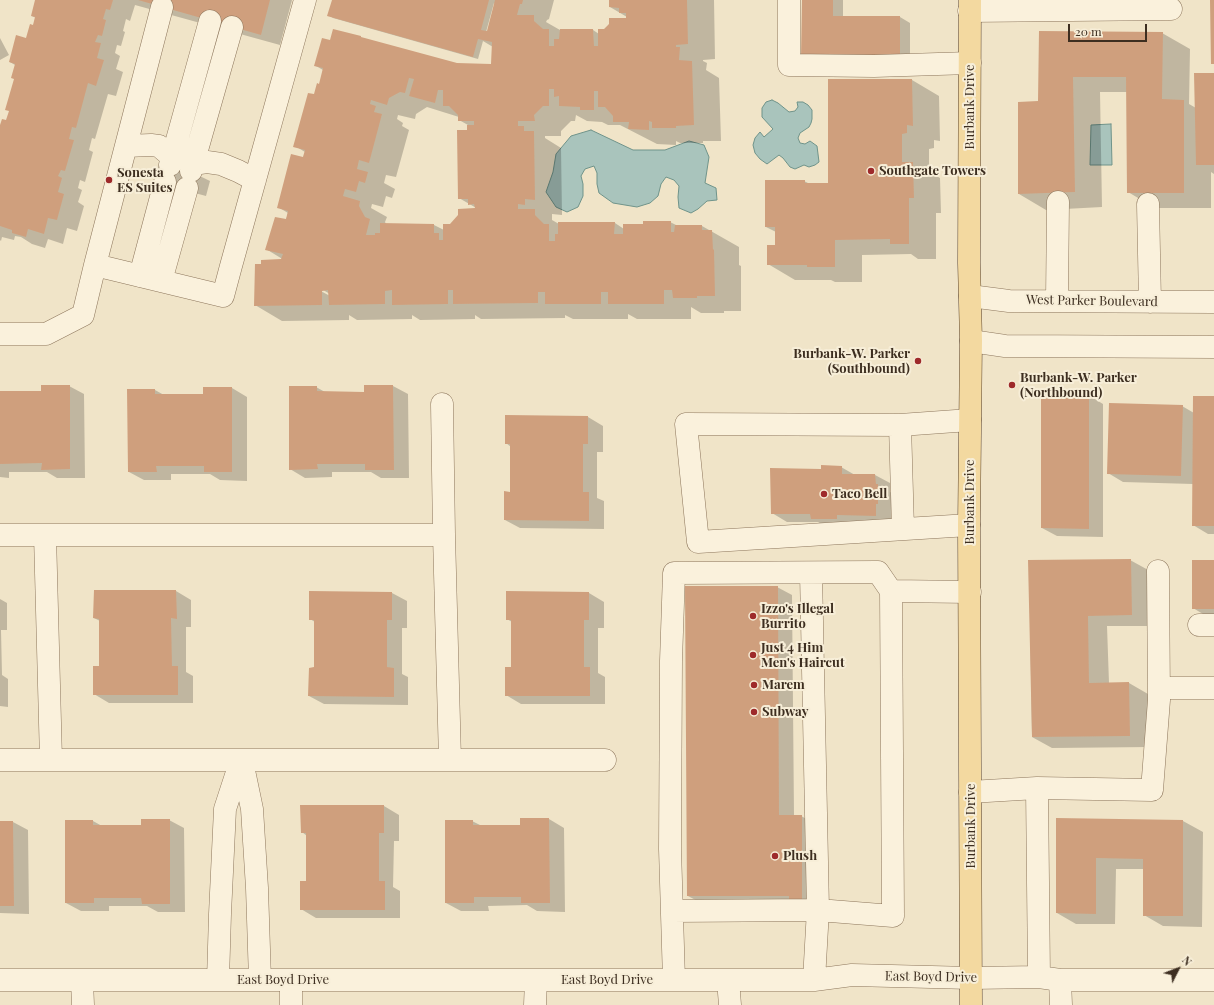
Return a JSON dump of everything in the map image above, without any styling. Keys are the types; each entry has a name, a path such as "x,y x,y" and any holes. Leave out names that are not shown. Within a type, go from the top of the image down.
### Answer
{"main road":[{"name":"Burbank Drive","path":"970,6 971,341 969,525 971,1005"}],"street":[{"path":"95,265 223,296 305,0"},
{"path":"789,0 789,65 874,66 970,63"},
{"path":"970,6 1171,9"},
{"path":"0,334 46,334 83,315 162,7"},
{"path":"140,276 210,21"},
{"path":"161,281 232,27"},
{"path":"126,146 159,146 169,168"},
{"path":"190,174 207,162 221,164 255,180"},
{"path":"1057,300 1058,202"},
{"path":"1148,204 1150,302"},
{"name":"West Parker Boulevard","path":"970,296 1009,301 1057,300 1214,302"},
{"path":"971,341 1005,346 1214,347"},
{"path":"442,404 450,760"},
{"path":"969,525 698,542 686,424 900,425 970,420"},
{"path":"900,425 903,530"},
{"path":"0,535 444,535"},
{"path":"45,535 51,760"},
{"path":"970,792 1037,788 1152,790 1159,688 1158,571"},
{"path":"672,911 818,910 893,916 891,591 878,572 674,572 671,661 670,842 672,911 674,980"},
{"path":"811,573 818,910 814,980"},
{"path":"891,591 970,592"},
{"path":"1159,688 1214,688"},
{"path":"0,760 605,760"},
{"path":"218,980 225,809 241,760"},
{"path":"241,760 252,810 258,888 260,980"},
{"path":"1037,788 1039,976"},
{"name":"East Boyd Drive","path":"0,980 814,980 852,976 971,978 1039,976 1060,980 1214,980"},
{"path":"82,980 83,1005"},
{"path":"291,980 291,1005"},
{"path":"535,1005 536,980"},
{"path":"728,980 730,1005"},
{"path":"1060,980 1061,1005"}],"water":[{"path":"772,100 789,112 795,111 798,107 797,102 803,102 812,110 812,119 809,127 800,133 798,138 800,143 805,144 810,141 817,146 819,162 815,165 809,167 804,165 795,169 790,167 779,155 767,164 755,153 753,145 755,138 760,132 764,137 773,129 762,117 762,108 766,102"},
{"path":"1111,124 1112,165 1090,165 1091,125"},
{"path":"591,130 633,150 665,150 689,141 704,145 709,157 705,183 716,188 717,200 707,201 691,213 679,208 679,186 674,180 666,177 661,184 658,196 650,203 637,207 613,203 599,193 597,173 594,166 585,169 581,176 583,196 578,207 567,212 556,207 546,192 553,172 556,154 571,136"}],"building":[{"path":"35,0 113,0 110,10 106,9 103,19 106,20 102,36 98,35 95,42 101,43 97,58 104,60 96,86 88,83 76,128 72,127 69,139 74,140 65,171 61,170 58,176 62,178 58,192 64,194 57,220 48,218 44,234 28,229 26,237 12,233 12,230 0,226 0,125 2,119 6,120 9,111 5,110 14,79 11,78 15,64 9,62 16,35 26,38 30,24 33,25 35,17 31,16"},
{"path":"138,0 270,0 261,35"},
{"path":"332,0 489,0 481,30 487,31 495,0 523,0 522,4 520,4 517,15 534,15 534,21 543,29 549,29 549,46 554,46 554,39 559,39 560,29 593,29 594,46 598,46 598,29 604,29 609,24 609,18 626,18 626,13 619,13 619,8 609,7 609,0 687,0 688,44 676,45 676,47 680,47 679,60 692,61 694,125 676,126 676,128 652,128 652,122 649,121 649,130 628,129 629,122 613,122 613,116 605,107 598,107 598,91 594,91 594,110 580,110 580,107 559,106 559,96 554,97 554,89 549,89 549,106 543,106 534,115 535,121 518,121 518,126 524,126 524,131 534,131 535,200 525,199 525,205 518,204 518,209 535,209 535,215 544,224 549,224 549,241 555,241 555,234 558,234 558,222 615,222 614,234 623,234 623,224 643,224 643,221 671,221 671,232 674,232 675,225 702,225 702,230 712,230 715,296 673,298 672,290 664,290 664,304 608,304 608,292 601,292 601,304 545,304 545,292 538,292 538,303 453,304 453,290 448,290 448,304 392,305 392,290 385,291 385,304 329,305 328,290 322,291 322,305 254,306 255,264 261,264 261,260 281,259 283,254 265,250 275,217 286,219 288,211 277,208 291,154 303,157 305,150 293,147 308,93 314,94 317,83 319,84 323,68 314,66 322,38 330,40 333,29 457,63 491,64 492,42 478,39 473,57 327,16","holes":["409,78 414,79 409,96 435,103 438,90 443,90 443,106 449,106 458,115 458,121 474,121 474,125 467,125 467,130 457,130 458,199 468,199 468,205 474,204 475,208 458,209 458,215 450,224 443,224 443,240 439,240 439,233 434,233 434,224 380,223 380,233 375,233 375,235 366,235 370,219 365,217 359,206 360,201 343,196 345,189 356,192 359,181 365,183 368,172 357,169 359,160 369,163 382,114 374,112 376,106 370,104 371,100 387,105 389,98 400,92 405,93"]},
{"path":"802,0 833,0 833,16 900,16 900,57 801,57"},
{"path":"1210,0 1214,0 1214,64 1211,64"},
{"path":"1039,31 1163,32 1162,99 1184,100 1184,193 1127,193 1126,77 1073,77 1075,192 1018,194 1018,102 1038,101"},
{"path":"1194,73 1214,73 1214,165 1196,165"},
{"name":"Southgate Towers","path":"828,79 912,79 913,126 907,125 907,133 902,134 902,162 913,162 914,198 909,198 909,244 890,244 890,239 835,240 835,267 767,265 767,245 775,245 775,227 765,227 765,180 805,180 805,183 828,183"},
{"path":"41,385 70,385 70,469 41,470 42,463 0,464 0,391 41,391"},
{"path":"364,385 393,385 394,470 365,470 365,464 317,464 318,469 289,470 289,386 317,386 317,391 364,392"},
{"path":"203,387 232,387 232,472 204,472 204,466 156,466 157,472 128,472 127,389 155,389 155,394 203,394"},
{"path":"1041,394 1089,394 1089,529 1041,528"},
{"path":"1193,396 1214,396 1214,526 1192,526"},
{"path":"1109,403 1183,405 1181,476 1107,474"},
{"path":"505,415 588,416 588,444 583,444 583,492 589,492 589,521 504,520 504,491 510,492 510,444 505,444"},
{"name":"Taco Bell","path":"821,465 842,466 842,474 875,474 876,484 878,484 878,504 876,504 876,516 837,515 837,519 811,519 810,514 771,514 770,468 821,469"},
{"path":"1131,559 1132,615 1088,616 1089,683 1129,682 1130,736 1032,737 1028,560"},
{"path":"1192,560 1214,560 1214,609 1192,609"},
{"path":"685,586 778,586 779,815 802,815 802,902 789,902 789,896 687,896"},
{"path":"94,590 176,590 177,619 171,618 172,666 178,666 178,695 93,695 93,666 99,666 99,619 93,618"},
{"path":"309,591 392,592 392,620 387,620 387,667 394,668 394,697 308,696 309,668 314,667 314,620 309,620"},
{"path":"506,591 589,592 589,620 584,620 584,667 590,667 590,696 505,696 505,667 511,667 511,620 506,620"},
{"path":"300,805 384,805 384,833 379,833 379,881 385,881 385,910 300,910 300,881 306,881 306,833 301,833"},
{"path":"520,818 549,818 550,903 521,903 521,897 474,897 474,903 445,903 445,820 473,820 473,825 520,825"},
{"path":"1056,818 1183,820 1183,916 1143,916 1143,859 1096,858 1096,914 1056,913"},
{"path":"141,819 170,819 170,904 142,904 141,898 94,898 94,903 65,903 65,820 93,820 93,825 141,825"},
{"path":"0,821 13,821 14,906 0,906"}],"place":[{"name":"Southgate Towers","path":"871,171"},
{"name":"Sonesta ES Suites","path":"109,180"},
{"name":"Burbank-W. Parker (Southbound)","path":"918,361"},
{"name":"Burbank-W. Parker (Northbound)","path":"1012,385"},
{"name":"Taco Bell","path":"824,494"},
{"name":"Izzo's Illegal Burrito","path":"753,616"},
{"name":"Just 4 Him Men's Haircut","path":"753,655"},
{"name":"Marem","path":"754,685"},
{"name":"Subway","path":"754,712"},
{"name":"Plush","path":"775,856"}]}
